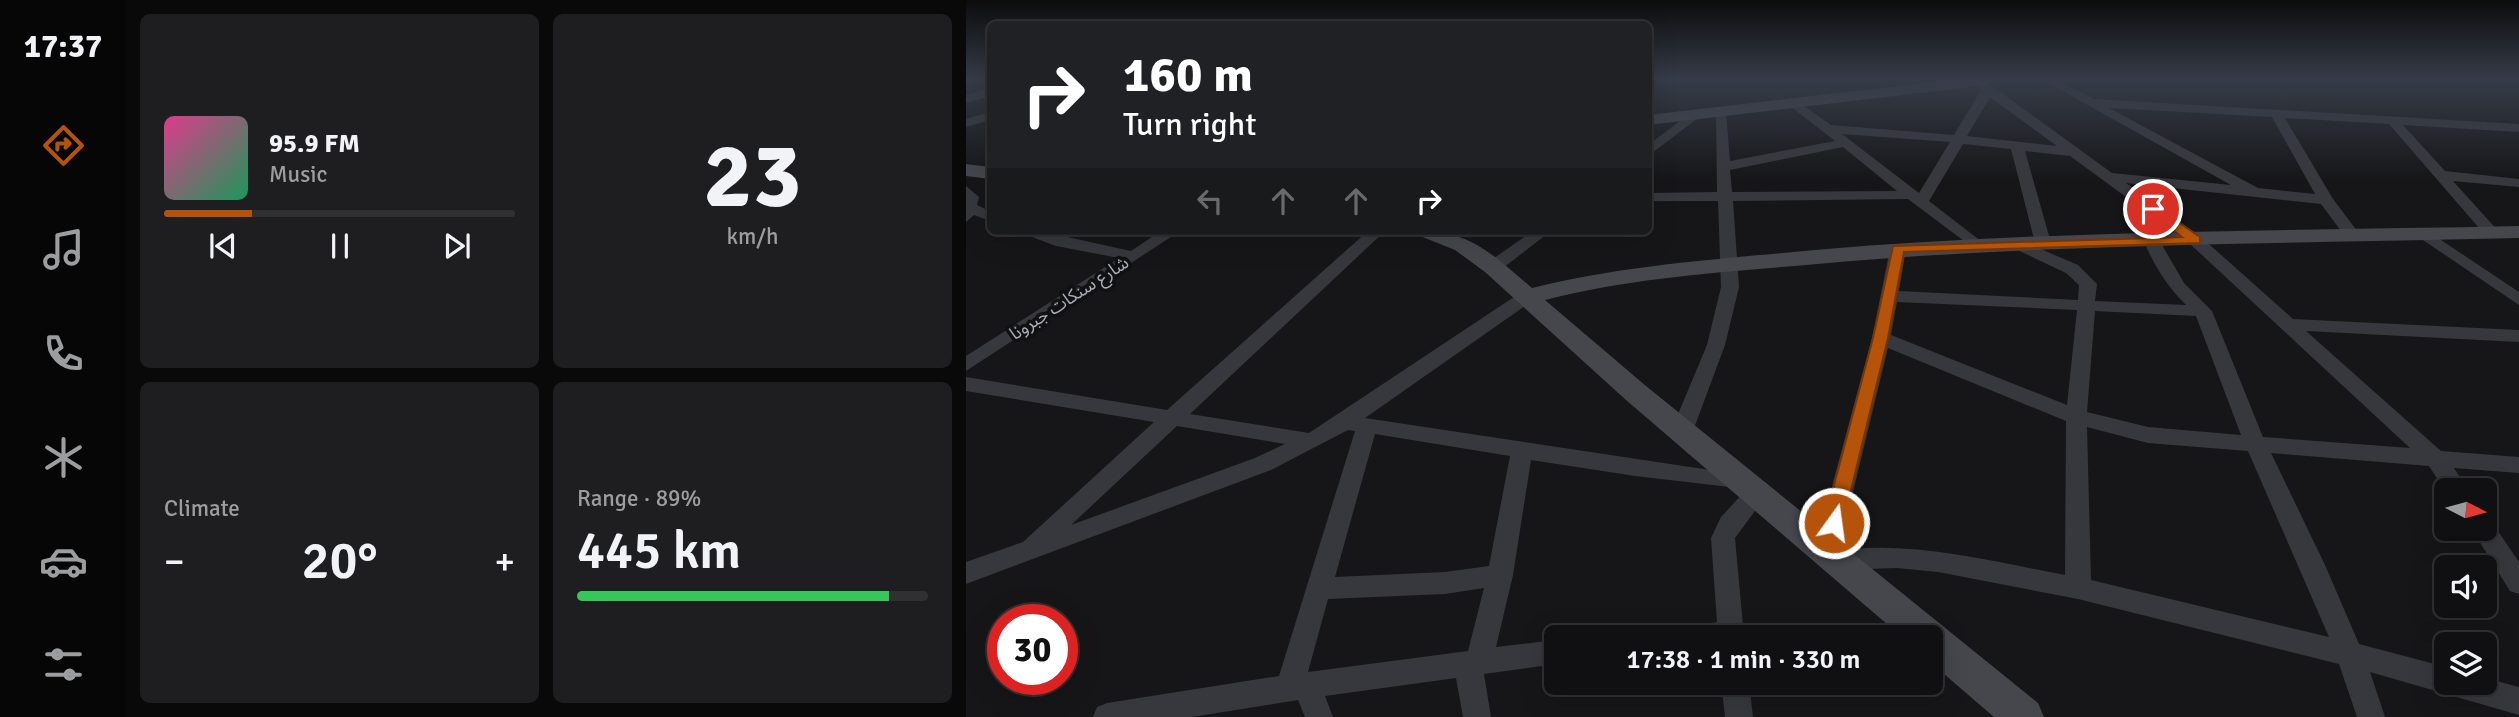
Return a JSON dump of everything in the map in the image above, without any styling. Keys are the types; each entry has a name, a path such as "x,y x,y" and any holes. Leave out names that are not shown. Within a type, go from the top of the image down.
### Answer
{"street":[{"path":"1652,120 1705,113"},
{"path":"1682,431 1716,345 1730,287 1721,167 1720,113"},
{"path":"1807,113 1976,245"},
{"path":"1917,198 1958,139 1969,113"},
{"path":"2023,113 2195,240 2436,459 2449,478"},
{"path":"2110,113 2254,192"},
{"path":"2276,113 2326,200 2353,236"},
{"path":"2284,113 2519,128"},
{"path":"1652,149 1696,115"},
{"path":"966,123 987,117"},
{"path":"2391,120 2492,233"},
{"path":"1826,129 1958,139 2073,152"},
{"path":"1721,167 1844,144"},
{"path":"2017,146 2043,243"},
{"path":"2440,175 2519,183"},
{"path":"2111,177 2326,200"},
{"path":"966,190 971,193 968,212 987,216"},
{"path":"1652,197 1917,198"},
{"path":"966,573 1263,464 1310,441 1356,424 1526,297 1555,289 1730,265 1898,248 2519,232"},
{"path":"1037,235 1062,243 1133,256"},
{"name":"شارع سنكات جبرونا","path":"966,365 1166,235"},
{"path":"1027,551 1373,235"},
{"path":"1438,235 1463,245 1493,267 1682,431 1833,554 2024,717"},
{"path":"1493,267 1537,235"},
{"path":"2426,235 2519,300"},
{"path":"2152,241 2167,272 2203,311 2256,445 2313,565 2350,653 2371,717"},
{"path":"2015,243 2082,277 2088,284 2084,303 2076,417 2078,588"},
{"path":"1833,554 1898,248"},
{"path":"1889,296 2084,303 2203,311"},
{"path":"2287,324 2519,336"},
{"path":"1881,338 2076,417 2148,435 2519,465"},
{"path":"966,384 1172,416 1310,441"},
{"path":"1356,424 1751,487"},
{"path":"1319,717 1298,687 1317,589 1356,424"},
{"path":"1477,717 1474,664 1500,575 1522,451"},
{"path":"1730,625 1723,538 1751,487"},
{"path":"2492,541 2519,583"},
{"path":"1833,554 1938,562 2078,588 2350,653 2434,677"},
{"path":"1317,589 1445,583 1500,575"},
{"path":"1107,717 1135,715 1298,687 1544,654"},
{"path":"1736,695 1739,717"},
{"path":"2497,695 2519,701"}],"route":[{"path":"1834,523 1881,338 1898,248 2195,240 2153,209"}]}
